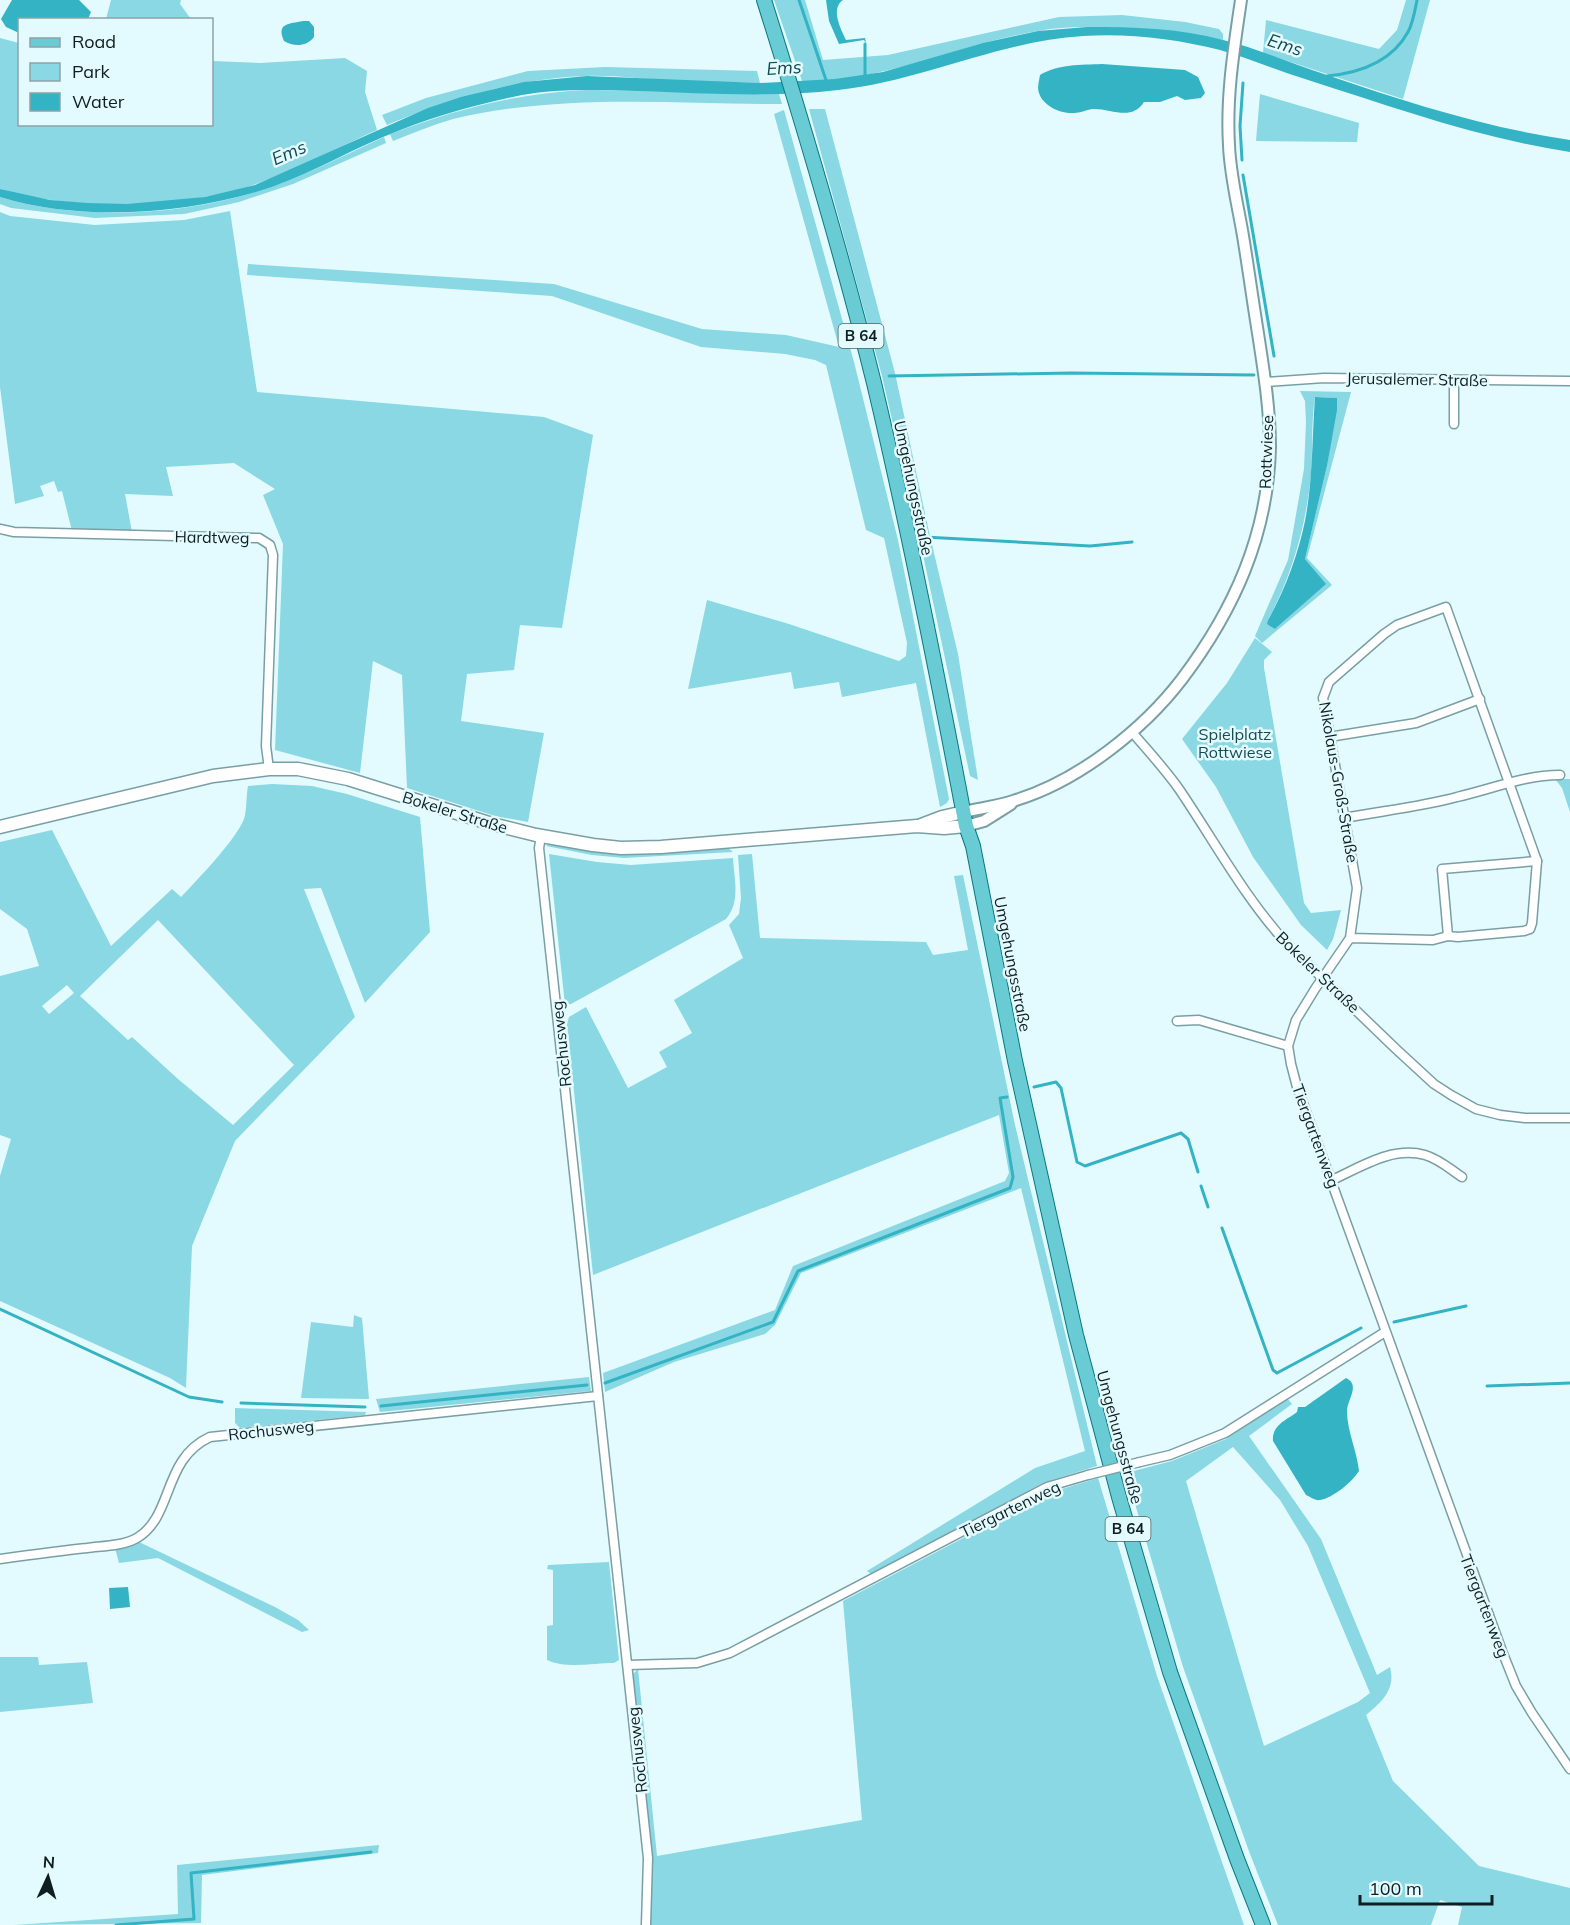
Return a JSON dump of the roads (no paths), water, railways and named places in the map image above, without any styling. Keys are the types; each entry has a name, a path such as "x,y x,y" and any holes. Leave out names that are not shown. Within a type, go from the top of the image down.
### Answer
{"main road":[{"name":"Umgehungsstraße","path":"764,0 826,204 873,382 940,686 966,826 973,846 1015,1061 1076,1335 1119,1497 1170,1672 1263,1925"},
{"name":"Bokeler Straße","path":"0,827 213,776 269,769 298,769 348,779 492,824 593,845 662,847 917,826 944,828 966,826"},
{"name":"Bokeler Straße","path":"917,826 964,812"}],"street":[{"name":"Rottwiese","path":"966,826 984,821 1016,800 1088,765 1132,732 1177,685 1201,653 1231,603 1248,564 1262,516 1268,474 1269,437 1265,382 1229,147 1228,107 1241,0"},
{"name":"Jerusalemer Straße","path":"1265,382 1324,378 1570,381"},
{"path":"1454,380 1454,424"},
{"name":"Hardtweg","path":"0,529 14,532 259,538 270,545 273,555 266,746 269,769"},
{"name":"Nikolaus-Groß-Straße","path":"1323,978 1350,939 1357,888 1323,698 1329,682 1391,629 1446,607 1480,699"},
{"path":"1329,737 1416,723 1480,699 1536,861 1530,929 1448,936 1433,940 1350,939"},
{"name":"Bokeler Straße","path":"1132,732 1178,788 1259,911 1288,945 1434,1084 1476,1108 1500,1115 1525,1118 1570,1118"},
{"path":"1344,818 1456,798 1509,782 1546,775 1560,775"},
{"name":"Rottwiese","path":"964,812 1016,800"},
{"name":"Rochusweg","path":"541,836 539,848 648,1858 646,1925"},
{"path":"1448,936 1442,869 1536,861"},
{"name":"Tiergartenweg","path":"1323,978 1298,1014 1288,1046 1297,1087 1483,1601 1513,1677 1532,1713 1570,1769"},
{"path":"1177,1021 1200,1020 1288,1046"},
{"path":"1332,1180 1385,1156 1405,1152 1426,1155 1462,1177"},
{"name":"Tiergartenweg","path":"628,1665 697,1663 730,1653 1047,1487 1170,1455 1225,1433 1385,1332"},
{"name":"Rochusweg","path":"0,1559 114,1545 136,1539 152,1524 184,1456 199,1442 210,1437 598,1396"}],"water":[{"path":"12,0 79,0 91,12 88,18 18,18 18,33 6,27 1,19"},
{"path":"826,0 843,0 837,8 837,14 846,40 865,38 866,44 864,40 839,44 829,21"},
{"path":"309,21 314,27 314,37 300,45 284,41 282,31 285,25"},
{"path":"1087,27 1173,31 1223,40 1447,113 1508,129 1570,140 1570,152 1502,139 1436,121 1220,50 1152,38 1100,35 1052,39 1021,45 900,78 838,90 712,94 579,90 522,95 417,124 272,187 194,206 128,212 95,212 30,205 0,197 0,189 50,200 88,203 127,204 205,197 255,185 428,108 461,97 524,82 587,76 760,83 835,79 883,72 983,43 1038,31"},
{"path":"1102,64 1185,70 1198,77 1205,93 1201,98 1185,100 1177,96 1160,102 1144,102 1139,108 1127,113 1092,109 1069,113 1053,108 1041,98 1038,89 1040,75 1047,71 1062,67"},
{"path":"1315,397 1337,398 1327,466 1305,559 1326,584 1275,629 1267,624 1268,620 1280,597 1299,547 1308,506"},
{"path":"1346,1378 1353,1389 1347,1418 1359,1471 1336,1493 1325,1499 1316,1500 1306,1495 1273,1441 1273,1436 1277,1427 1297,1412 1298,1407 1305,1407"},
{"path":"128,1587 130,1607 110,1609 109,1588"}],"waterway":[{"path":"799,0 827,83"},
{"path":"1327,76 1362,69 1393,52 1410,28 1417,0"},
{"path":"865,44 865,78"},
{"path":"1242,160 1240,126 1243,83"},
{"path":"1243,175 1274,356"},
{"path":"889,376 1071,373 1254,375"},
{"path":"924,537 1090,546 1132,542"},
{"path":"1034,1087 1056,1082 1061,1088 1077,1162 1085,1166 1181,1133 1188,1139 1198,1172"},
{"path":"605,1383 773,1322 798,1271 1010,1188 1013,1177 1000,1098 1007,1097"},
{"path":"1201,1186 1208,1207"},
{"path":"1222,1228 1273,1370 1277,1373 1361,1328"},
{"path":"1394,1322 1466,1306"},
{"path":"0,1309 189,1397 222,1402"},
{"path":"1487,1386 1570,1383"},
{"path":"381,1406 587,1385"},
{"path":"241,1403 365,1407"},
{"path":"116,1925 194,1919 191,1873 371,1852"}],"water label":[{"name":"Ems","path":"1285,45"},
{"name":"Ems","path":"784,68"},
{"name":"Ems","path":"289,153"}],"park label":[{"name":"Spielplatz Rottwiese","path":"1235,743"}]}
